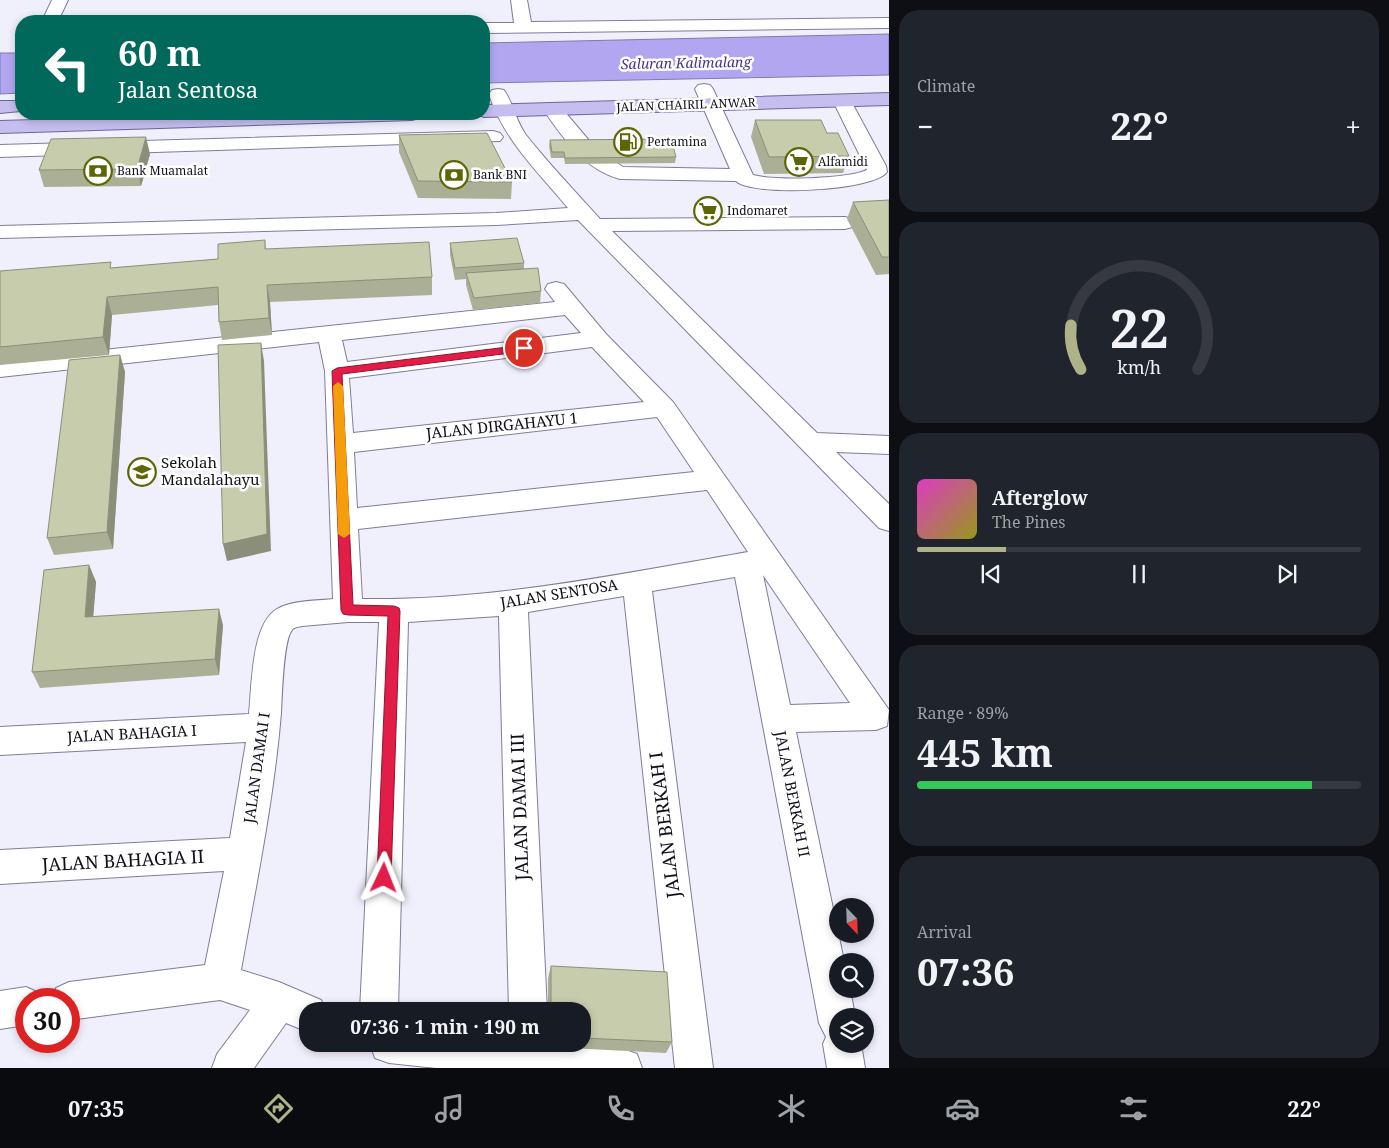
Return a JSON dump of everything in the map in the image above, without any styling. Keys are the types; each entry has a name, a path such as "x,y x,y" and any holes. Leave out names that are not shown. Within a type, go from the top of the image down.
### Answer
{"main road":[{"name":"JALAN CHAIRIL ANWAR","path":"492,102 552,109 708,97 889,87"},
{"name":"JALAN CHAIRIL ANWAR","path":"492,102 708,97 842,100 889,99"},
{"path":"0,107 15,106"},
{"path":"0,127 218,120"}],"street":[{"path":"53,15 60,0"},
{"path":"518,0 523,27"},
{"path":"490,28 889,23"},
{"path":"708,97 742,175 748,181 760,184 847,180 865,178 877,172 876,166 842,100"},
{"path":"492,102 518,136 589,219 809,442 889,520"},
{"path":"552,109 582,148 607,168 620,173 742,175"},
{"path":"404,120 405,139"},
{"path":"0,151 493,137"},
{"path":"0,232 496,219 845,223"},
{"path":"556,289 598,339 664,408 714,480 758,562 882,716"},
{"path":"0,369 573,307"},
{"path":"330,333 337,371 348,610"},
{"path":"337,371 598,339"},
{"name":"JALAN DIRGAHAYU 1","path":"340,444 664,408"},
{"path":"809,442 889,445"},
{"path":"343,520 714,480"},
{"name":"JALAN SENTOSA","path":"348,610 394,611 513,602 758,562"},
{"name":"JALAN BERKAH II","path":"758,562 777,719 835,1008"},
{"name":"JALAN BERKAH I","path":"637,582 694,1068"},
{"name":"JALAN DAMAI III","path":"513,602 528,1002"},
{"name":"JALAN DAMAI I","path":"220,982 246,854 264,728 270,646 281,622 294,615 348,610"},
{"path":"379,1002 394,611"},
{"path":"777,719 882,716"},
{"name":"JALAN BAHAGIA I","path":"0,741 264,728"},
{"name":"JALAN BAHAGIA II","path":"0,867 246,854"},
{"path":"80,1000 220,982 293,1007 231,1068"},
{"path":"0,1010 15,1008"},
{"path":"535,1052 623,1068"},
{"path":"844,1053 846,1068"}],"water":[{"name":"Saluran Kalimalang","path":"889,34 889,75 490,83 490,43"},
{"path":"0,53 15,53 15,93 0,94"}],"building":[{"path":"755,120 821,120 827,133 838,133 849,156 769,157"},
{"path":"487,133 512,182 418,181 399,135"},
{"path":"146,137 137,169 39,170 51,139"},
{"path":"671,139 676,157 565,158 564,152 552,152 550,140"},
{"path":"889,200 889,257 882,257 853,202"},
{"path":"517,238 524,263 455,268 450,243"},
{"path":"265,240 265,249 429,242 432,277 267,285 269,318 219,322 218,287 107,297 103,337 0,347 0,271 111,262 110,268 218,259 218,244"},
{"path":"538,268 541,291 474,298 466,273"},
{"path":"261,343 267,534 223,544 218,345"},
{"path":"120,355 107,532 47,538 69,360"},
{"path":"89,565 85,617 219,609 215,659 32,672 44,570"},
{"path":"551,966 667,972 672,1042 591,1038 591,1002 551,1002"}],"slow traffic":[{"path":"338,386 344,534"}],"place":[{"name":"Pertamina","path":"628,142"},
{"name":"Alfamidi","path":"799,162"},
{"name":"Bank Muamalat","path":"98,171"},
{"name":"Bank BNI","path":"454,175"},
{"name":"Indomaret","path":"708,211"},
{"name":"Sekolah Mandalahayu","path":"142,472"}],"route":[{"path":"384,878 394,611 348,610 337,371 524,348"}]}
